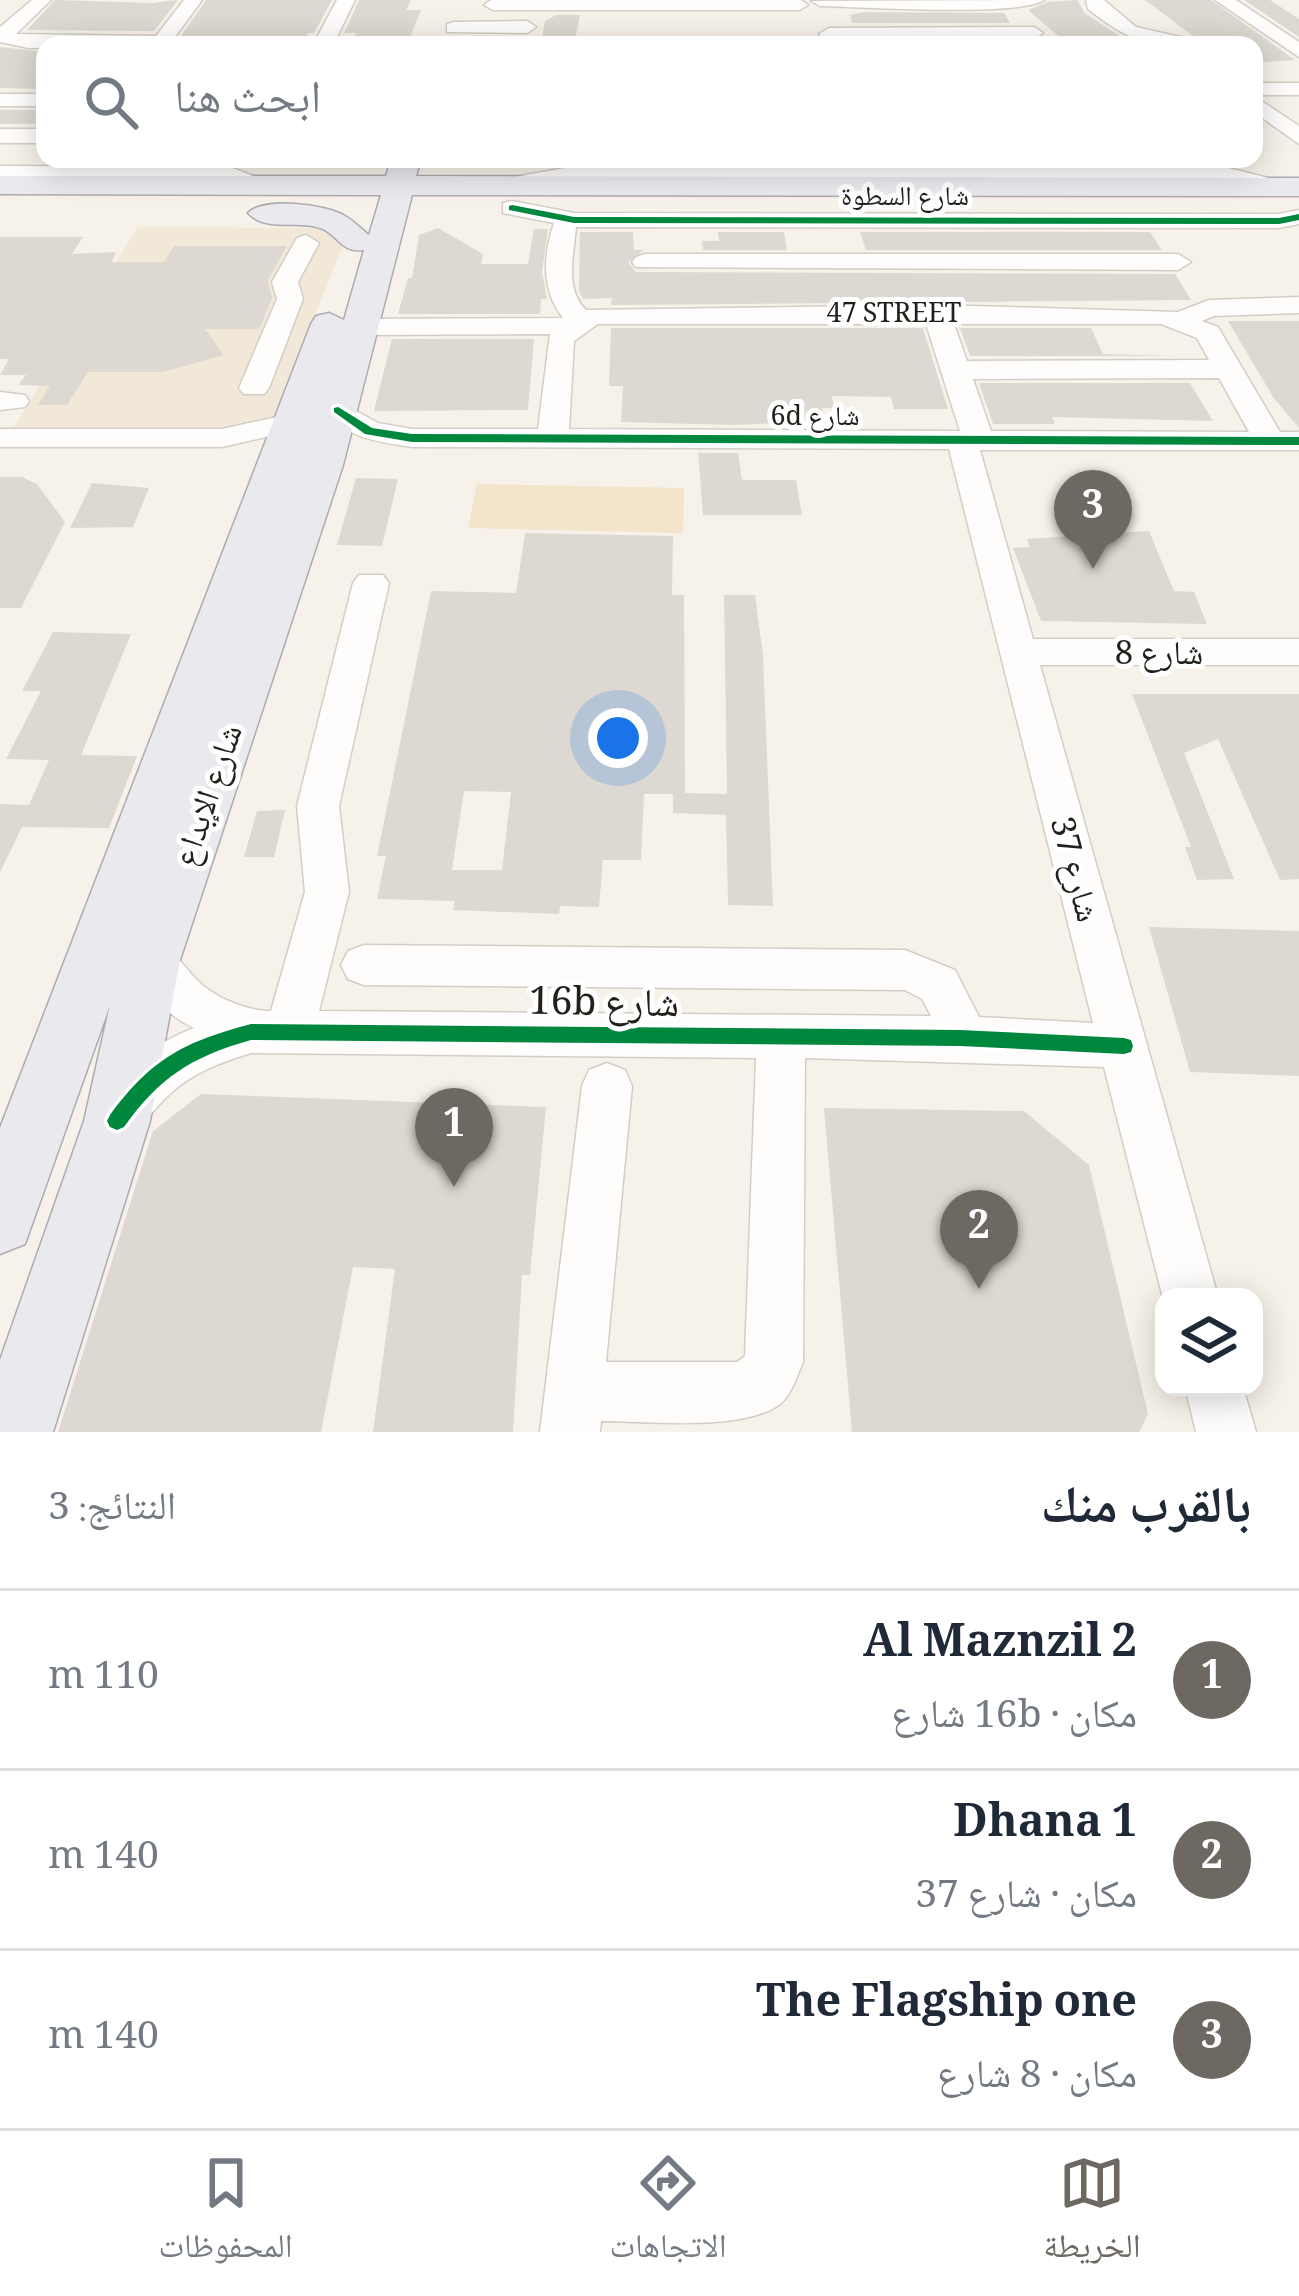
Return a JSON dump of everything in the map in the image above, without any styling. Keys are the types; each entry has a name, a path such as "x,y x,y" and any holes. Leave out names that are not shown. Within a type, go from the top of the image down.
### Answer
{"main road":[{"name":"شارع السطوة","path":"0,184 307,185 391,199 628,189 1294,200"},
{"path":"145,203 188,213 315,216 344,226 391,199 628,189"},
{"name":"شارع السطوة","path":"497,196 1294,200"},
{"path":"0,202 497,196"},
{"name":"شارع الإبداع","path":"14,1432 117,1121 150,960 274,603 280,533 310,449 310,427 360,327 391,199"},
{"name":"شارع الإبداع","path":"0,1219 310,427 391,199"}],"street":[{"path":"0,35 42,0"},
{"path":"165,36 193,0"},
{"path":"328,36 346,0"},
{"path":"829,36 820,1 1035,0"},
{"path":"1095,0 1094,5 1131,32 1151,36"},
{"path":"1122,0 1169,36"},
{"path":"1224,0 1299,51"},
{"path":"998,1 1037,36"},
{"path":"494,5 799,5"},
{"path":"530,27 533,5"},
{"path":"450,20 530,27"},
{"path":"517,36 530,27"},
{"path":"0,35 36,42"},
{"path":"1263,89 1299,89"},
{"path":"0,100 36,100"},
{"path":"1263,109 1299,137"},
{"path":"0,136 36,136"},
{"name":"شارع السطوة","path":"0,173 230,174 266,185"},
{"name":"شارع السطوة","path":"497,196 564,220 1279,221 1294,200"},
{"path":"643,220 646,313"},
{"path":"826,220 833,262"},
{"name":"شارع 37","path":"931,220 946,262 955,370 1019,652 1188,1288"},
{"path":"1073,220 1119,314"},
{"path":"553,438 560,340 577,323 558,295 564,227"},
{"path":"306,243 285,282 290,298 257,381 310,427"},
{"path":"645,262 1178,262"},
{"path":"797,262 802,314"},
{"name":"47 STREET","path":"360,327 577,323 646,313 1119,314 1182,320 1209,308 1299,305"},
{"path":"1182,320 1208,333 1229,369 1285,441"},
{"path":"955,370 1229,369"},
{"name":"6d شارع","path":"310,427 362,446 412,438 1285,441"},
{"name":"6d شارع","path":"0,438 222,438 256,447 310,427 412,438"},
{"path":"270,1031 327,892 329,872 316,820 318,806 371,584"},
{"name":"8 شارع","path":"1019,652 1299,652"},
{"name":"16b شارع","path":"150,960 190,1004 270,1031"},
{"path":"364,965 905,970 926,974 944,986 954,1003 960,1038"},
{"name":"16b شارع","path":"117,1121 143,1083 171,1061 210,1042 270,1031 960,1038 1124,1046"},
{"path":"607,1086 572,1412 750,1390 769,1374 774,1362 781,1036"},
{"path":"1216,1396 1226,1432"}],"shaded area":[{"path":"138,227 327,228 344,243 272,421 246,432 12,430"},
{"path":"477,484 684,488 683,533 468,528"}],"building":[{"path":"55,0 178,0 154,31 27,30"},
{"path":"206,0 332,0 314,33 306,36 181,36"},
{"path":"359,0 411,0 406,10 421,10 410,36 344,33"},
{"path":"1077,0 1085,13 1120,36 1058,36 1028,10 1048,2"},
{"path":"1145,0 1211,0 1261,36 1193,36"},
{"path":"1244,0 1270,0 1299,19 1299,37"},
{"path":"1004,13 1010,23 852,23 850,15"},
{"path":"556,15 580,15 576,36 542,36 545,21"},
{"path":"1263,37 1295,60 1263,62"},
{"path":"0,47 36,51 36,89 0,88"},
{"path":"0,110 36,110 36,124 0,124"},
{"path":"438,228 483,254 481,264 528,264 534,229 548,229 542,272 547,299 541,299 540,314 398,314 408,278 412,278 419,235"},
{"path":"580,232 633,232 634,250 644,250 628,262 636,272 1175,274 1191,300 611,305 612,298 583,299 579,291"},
{"path":"718,232 784,232 787,250 703,250 702,241 719,241"},
{"path":"860,232 1150,232 1162,250 866,250"},
{"path":"0,237 83,237 72,254 116,252 112,262 164,262 174,246 287,246 268,280 272,299 259,329 205,329 224,355 163,372 88,372 67,405 38,405 50,386 18,385 26,375 0,375 9,359 0,359"},
{"path":"1228,321 1299,321 1299,428 1273,397"},
{"path":"611,328 923,328 948,409 894,409 891,397 832,396 834,408 822,408 825,421 621,422 623,386 609,386"},
{"path":"960,328 1091,328 1103,354 1174,356 970,356"},
{"path":"392,339 534,339 528,410 374,411"},
{"path":"979,383 1190,383 1213,421 1052,417 1055,424 993,424"},
{"path":"698,453 738,453 742,480 796,480 802,515 703,515"},
{"path":"0,477 22,477 37,484 65,522 21,608 0,608"},
{"path":"356,478 398,479 382,546 337,545"},
{"path":"92,483 149,488 133,527 70,528"},
{"path":"1149,531 1174,591 1194,592 1207,624 1041,621 1013,548 1030,547 1027,539"},
{"path":"525,533 673,536 672,595 684,595 685,793 727,794 724,595 755,595 763,655 773,906 728,905 726,815 673,813 673,794 644,794 641,860 603,860 599,907 560,906 559,914 453,910 455,901 377,899 386,856 377,856 431,591 516,593","holes":["464,791 511,792 502,870 452,870"]},
{"path":"53,632 131,634 81,755 137,756 109,828 22,827 0,872 0,804 29,805 49,760 6,759 41,691 22,691"},
{"path":"1132,694 1299,694 1299,879 1280,880 1218,739 1184,753 1234,879 1197,880 1185,847 1191,847"},
{"path":"285,810 274,857 244,857 257,811"},
{"path":"1149,927 1299,931 1299,1076 1190,1072"},
{"path":"201,1094 546,1107 530,1275 522,1275 513,1432 373,1432 395,1269 353,1267 321,1432 58,1432 153,1131"},
{"path":"824,1108 1024,1111 1089,1165 1148,1414 1139,1432 852,1432"}],"cycle path":[{"path":"512,208 574,220 1279,221 1299,217"},
{"path":"338,410 369,431 412,438 1299,441"},
{"path":"117,1121 145,1086 174,1062 251,1032 960,1038 1124,1046"}],"place":[{"name":"The Flagship one","path":"1093,569"},
{"name":"Al Maznzil 2","path":"454,1187"},
{"name":"Dhana 1","path":"979,1289"}]}
